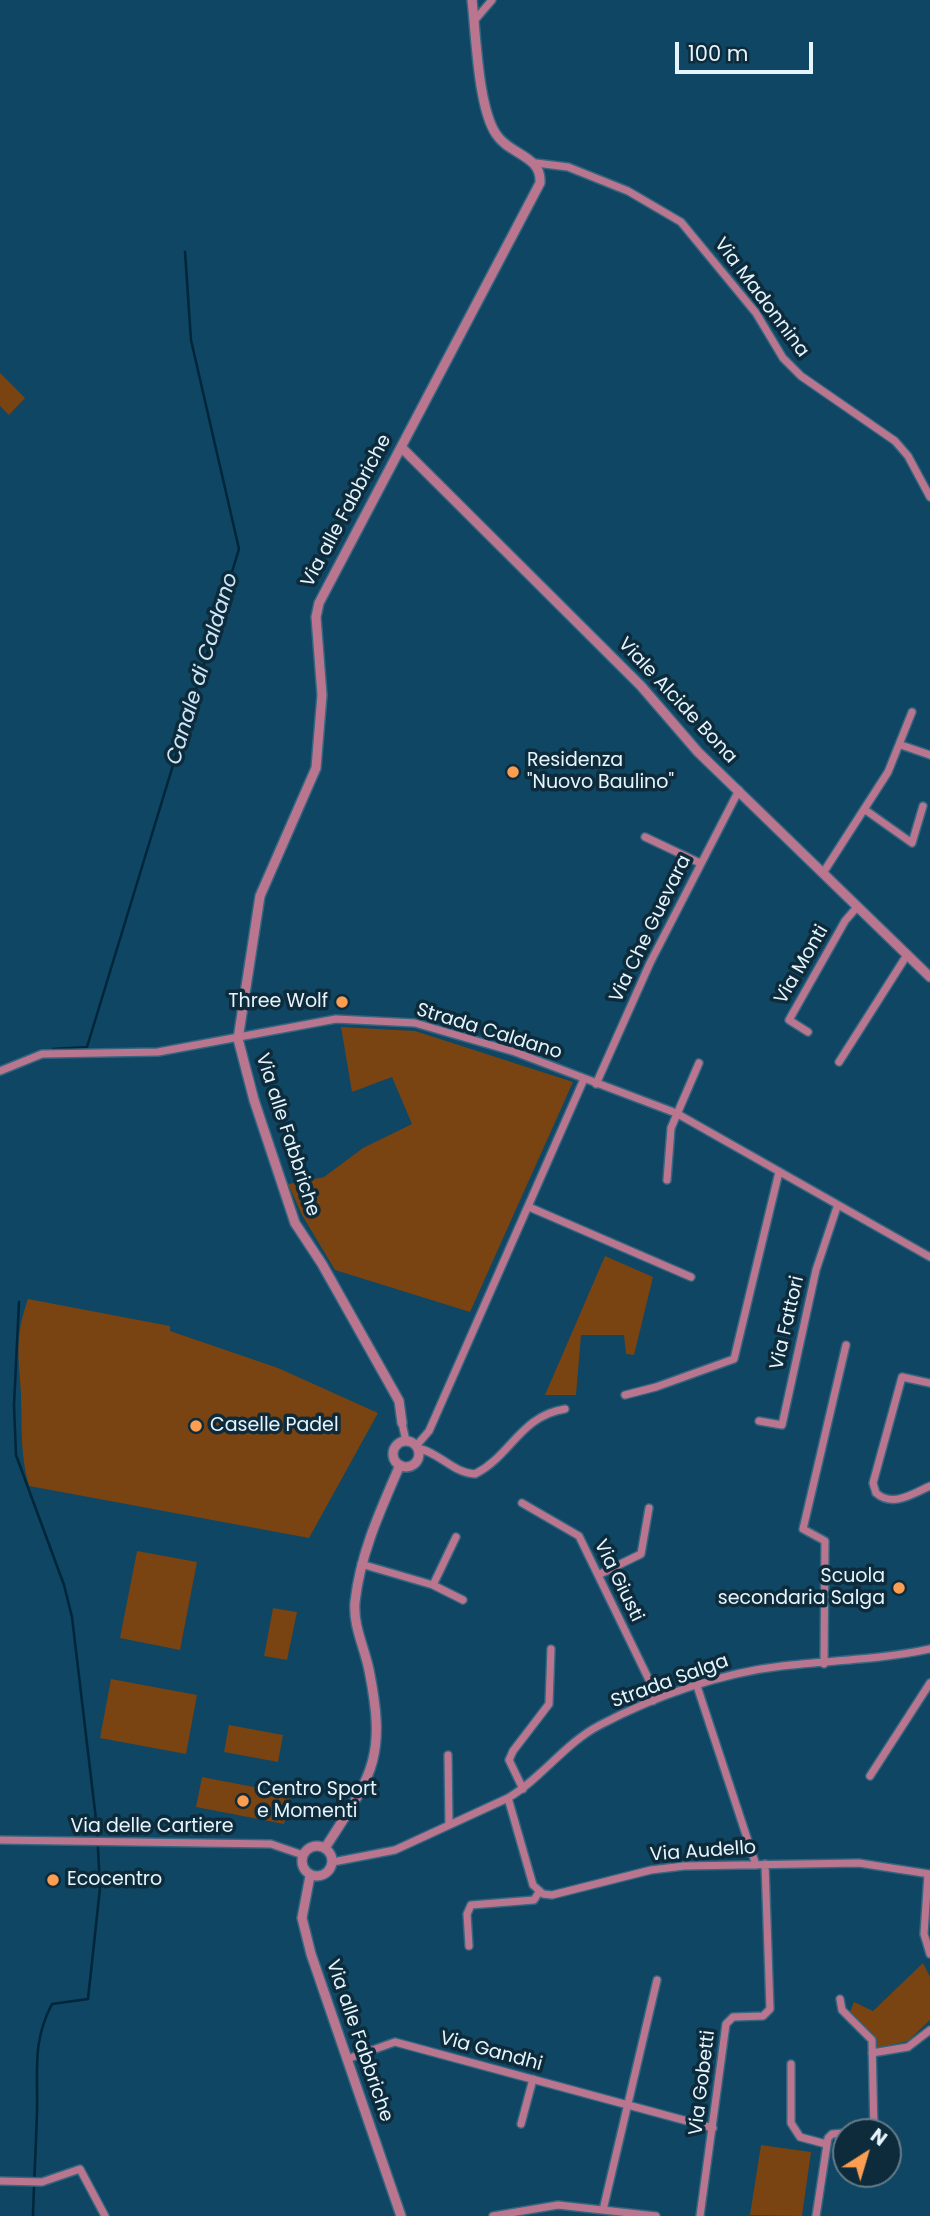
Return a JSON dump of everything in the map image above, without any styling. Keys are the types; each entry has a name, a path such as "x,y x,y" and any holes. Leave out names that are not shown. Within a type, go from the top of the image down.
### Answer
{"street":[{"path":"472,0 490,124 502,143 536,163"},
{"path":"474,21 492,0"},
{"name":"Via alle Fabbriche","path":"402,1423 400,1401 322,1264 295,1223 254,1100 239,1039 260,895 316,768 322,695 316,617 319,603 540,183 536,163"},
{"name":"Via Madonnina","path":"536,163 568,167 628,191 681,222 755,313 783,358 801,376 894,441 908,456 930,497"},
{"name":"Viale Alcide Bona","path":"401,447 641,686 698,752 930,977"},
{"path":"823,873 901,745 912,712"},
{"path":"901,745 930,755"},
{"name":"Via Che Guevara","path":"596,1084 699,863 739,790"},
{"path":"864,809 912,842 923,806"},
{"path":"645,837 699,863"},
{"name":"Via Monti","path":"808,1032 789,1020 845,921 857,907"},
{"path":"839,1062 907,955"},
{"name":"Strada Caldano","path":"0,1071 42,1054 158,1052 336,1019 415,1023 515,1052 676,1113 837,1207 930,1257"},
{"path":"667,1180 671,1128 699,1063"},
{"path":"400,1465 415,1463 417,1447 429,1431 584,1079"},
{"path":"625,1395 656,1388 734,1359 779,1172"},
{"path":"529,1207 691,1277"},
{"name":"Via Fattori","path":"759,1421 782,1425 816,1270 837,1207"},
{"path":"824,1664 825,1541 803,1529 846,1345"},
{"path":"930,1383 902,1377 873,1483 876,1493 887,1499 908,1497 930,1486"},
{"path":"402,1423 406,1441 430,1451 459,1470 475,1474 533,1420 546,1412 565,1409"},
{"path":"400,1465 393,1457 393,1451 396,1445 406,1441"},
{"path":"325,1848 368,1779 378,1739 369,1670 356,1627 355,1604 361,1564 400,1465"},
{"name":"Via Giusti","path":"522,1503 579,1536 652,1686 653,1701"},
{"path":"598,1575 641,1554 649,1508"},
{"path":"433,1585 456,1537"},
{"path":"361,1564 433,1585 463,1600"},
{"path":"523,1789 509,1760 549,1704 551,1649"},
{"name":"Strada Salga","path":"332,1862 395,1850 508,1798 523,1789 598,1726 653,1701 697,1686 783,1666 887,1658 930,1649"},
{"path":"870,1776 930,1683"},
{"path":"697,1686 756,1865"},
{"path":"448,1755 449,1825"},
{"path":"508,1798 533,1885 538,1892"},
{"name":"Via delle Cartiere","path":"0,1840 271,1843 303,1855"},
{"path":"312,1847 325,1848 332,1862 323,1876 310,1875 303,1869 303,1855 312,1847"},
{"name":"Via Audello","path":"469,1946 467,1914 471,1905 534,1900 538,1892 552,1895 651,1870 765,1864 859,1863 929,1874"},
{"name":"Via Gobetti","path":"700,2216 728,2019 763,2016 770,2009 765,1864"},
{"path":"929,1874 924,1934 930,1954"},
{"name":"Via alle Fabbriche","path":"310,1875 302,1918 311,1954 401,2216"},
{"path":"599,2211 628,2105 657,1980"},
{"path":"840,1998 842,2010 872,2040 874,2118"},
{"path":"872,2053 908,2047 930,2030"},
{"name":"Via Gandhi","path":"347,2059 395,2042 713,2128"},
{"path":"790,2064 791,2123 800,2137 826,2144"},
{"path":"521,2124 533,2079"},
{"path":"816,2216 826,2144 832,2134"},
{"path":"0,2181 42,2182 80,2169 105,2216"},
{"path":"493,2216 558,2205 656,2216"}],"shaded area":[{"path":"0,373 25,398 9,415 0,406"},
{"path":"341,1027 415,1031 573,1082 470,1312 335,1270 302,1215 288,1184 324,1177 363,1148 412,1124 392,1077 352,1092"},
{"path":"605,1256 653,1277 634,1355 626,1354 624,1335 581,1335 576,1395 545,1395"},
{"name":"Caselle Padel","path":"28,1299 170,1326 170,1331 278,1368 378,1413 309,1538 29,1486 23,1452 18,1347"},
{"path":"137,1551 197,1562 180,1650 120,1638"},
{"path":"273,1608 297,1612 287,1660 264,1656"},
{"path":"111,1679 197,1695 186,1754 100,1738"},
{"path":"229,1725 283,1735 278,1762 224,1752"},
{"name":"Centro Sport e Momenti","path":"202,1777 290,1794 284,1824 196,1807"},
{"path":"923,1963 930,1977 930,2020 908,2041 876,2048 874,2040 849,2014 854,2002 873,2011"},
{"path":"761,2145 811,2152 802,2216 750,2215"}],"waterway":[{"name":"Canale di Caldano","path":"53,1049 87,1047 239,549 191,340 185,252"},
{"path":"19,1302 14,1405 16,1455 64,1585 72,1617 97,1828 100,1888 88,1999 52,2004 41,2031 37,2057 33,2216"}],"place":[{"name":"Residenza \"Nuovo Baulino\"","path":"513,772"},
{"name":"Three Wolf","path":"342,1002"},
{"name":"Caselle Padel","path":"196,1426"},
{"name":"Scuola secondaria Salga","path":"899,1588"},
{"name":"Centro Sport e Momenti","path":"243,1801"},
{"name":"Ecocentro","path":"53,1880"}]}
